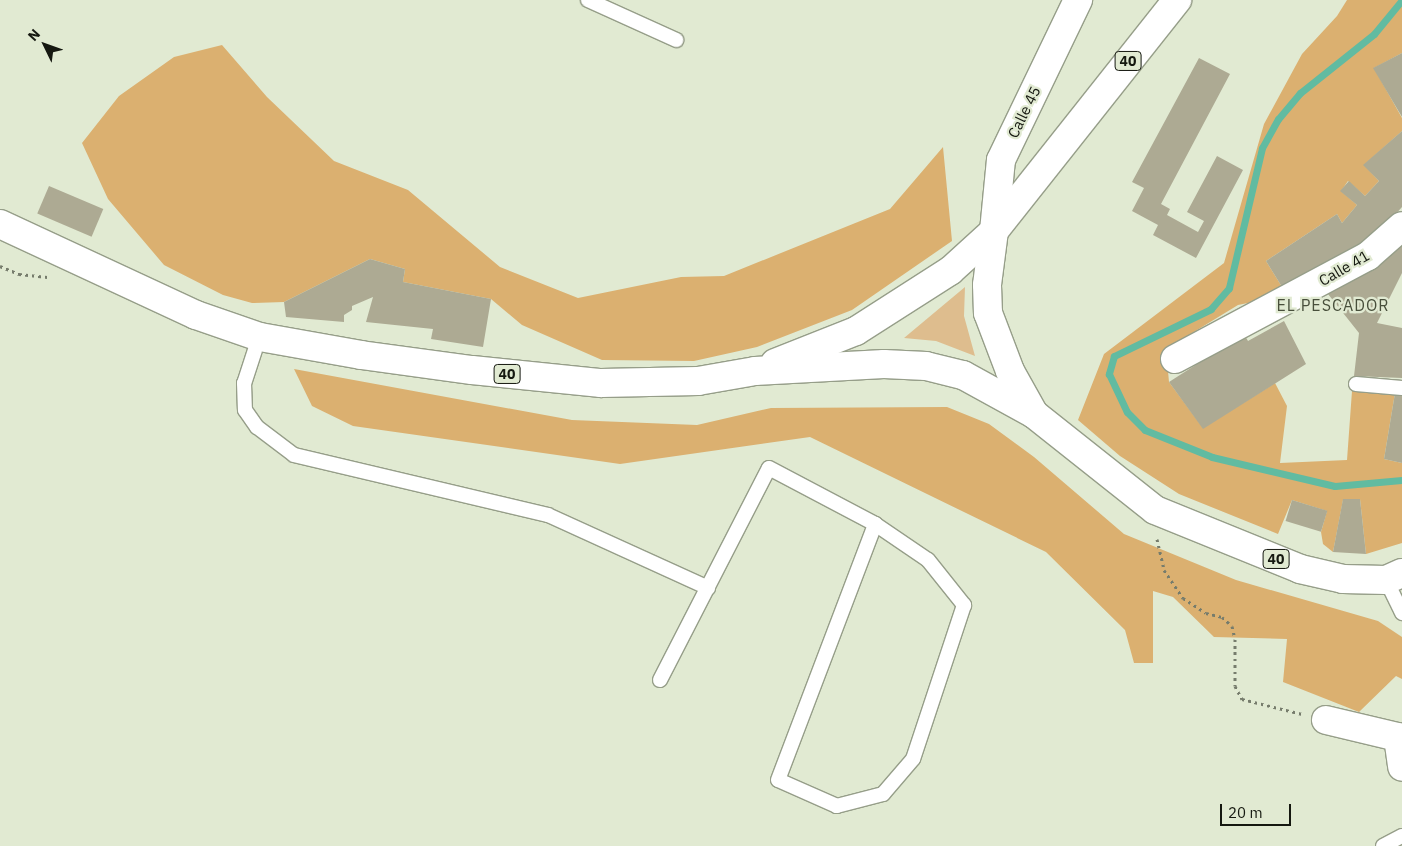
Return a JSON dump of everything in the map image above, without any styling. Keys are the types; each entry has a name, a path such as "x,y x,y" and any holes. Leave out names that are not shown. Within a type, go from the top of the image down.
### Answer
{"main road":[{"name":"40","path":"755,371 856,331 900,305 950,271 994,231 1177,0"},
{"name":"Calle 45","path":"1034,414 1010,371 988,312 987,284 1001,160 1076,1"},
{"name":"40","path":"0,224 196,315 260,337 295,344 472,370 601,383 698,381 755,371 814,366 926,366 963,374 1034,414 1155,510 1300,568 1343,579 1394,576"},
{"name":"Calle 41","path":"1175,360 1368,256 1402,226"},
{"path":"1326,720 1398,737 1402,767"}],"lane":[{"path":"588,0 676,40"},
{"path":"255,350 244,383 245,410 257,427 294,455 548,515 708,588"},
{"path":"1356,384 1402,388"},
{"path":"660,680 770,468 875,524 928,560 964,605 914,759 883,794 837,806 778,780 875,524"},
{"path":"1394,576 1402,613"},
{"path":"1383,846 1402,836"}],"path":[{"path":"1157,545 1164,570 1183,598 1206,613 1222,617 1232,626 1235,639 1235,686 1242,699 1326,720"}],"shaded area":[{"path":"1347,0 1402,0 1402,53 1374,68 1402,118 1402,131 1364,165 1379,181 1365,196 1348,181 1341,191 1357,205 1342,223 1337,214 1266,261 1287,295 1238,305 1166,349 1169,382 1203,428 1275,383 1287,406 1280,463 1347,460 1352,391 1395,393 1384,459 1402,463 1402,543 1366,554 1360,499 1343,500 1333,552 1323,544 1321,532 1327,511 1292,500 1278,534 1179,494 1120,456 1078,420 1104,354 1224,263 1264,124 1302,54 1337,16"},
{"path":"222,45 267,97 334,161 408,190 500,267 578,298 681,277 724,276 890,209 943,147 952,241 852,310 757,347 694,361 602,360 522,325 491,299 403,282 405,269 370,259 284,302 252,303 223,295 164,265 108,199 82,143 119,96 174,57"},
{"path":"965,287 964,316 975,356 936,341 904,338"},
{"path":"294,369 572,420 697,425 771,408 947,407 989,424 1034,457 1124,534 1236,580 1378,621 1402,637 1402,679 1396,676 1359,712 1283,682 1287,639 1214,637 1173,597 1153,591 1153,663 1134,663 1125,630 1046,552 810,437 620,464 353,426 312,406"}],"building":[{"path":"1402,53 1402,117 1373,68"},
{"path":"1199,58 1230,74 1161,204 1170,209 1167,215 1198,232 1204,221 1187,212 1217,156 1243,170 1196,258 1153,235 1158,225 1132,211 1144,188 1132,182"},
{"path":"1402,131 1402,207 1367,246 1287,295 1266,261 1337,214 1342,223 1357,205 1340,191 1349,181 1365,196 1379,181 1363,165"},
{"path":"49,186 103,209 92,237 37,214"},
{"path":"1402,243 1402,273 1377,323 1402,328 1402,378 1354,376 1359,333 1328,294"},
{"path":"370,259 405,269 403,282 491,299 483,347 431,339 433,329 366,322 373,297 352,306 352,310 344,315 344,322 286,317 284,302"},
{"path":"1284,321 1306,364 1203,429 1169,382 1244,334 1248,341"},
{"path":"1395,393 1402,394 1402,463 1384,459"},
{"path":"1343,499 1360,499 1366,554 1333,552"},
{"path":"1292,500 1327,511 1321,532 1286,521"}],"waterway":[{"path":"1402,0 1374,34 1300,93 1278,119 1262,148 1229,288 1211,309 1114,356 1109,374 1127,412 1145,430 1212,457 1335,486 1402,480"}],"district":[{"name":"EL PESCADOR","path":"1333,305"}]}
